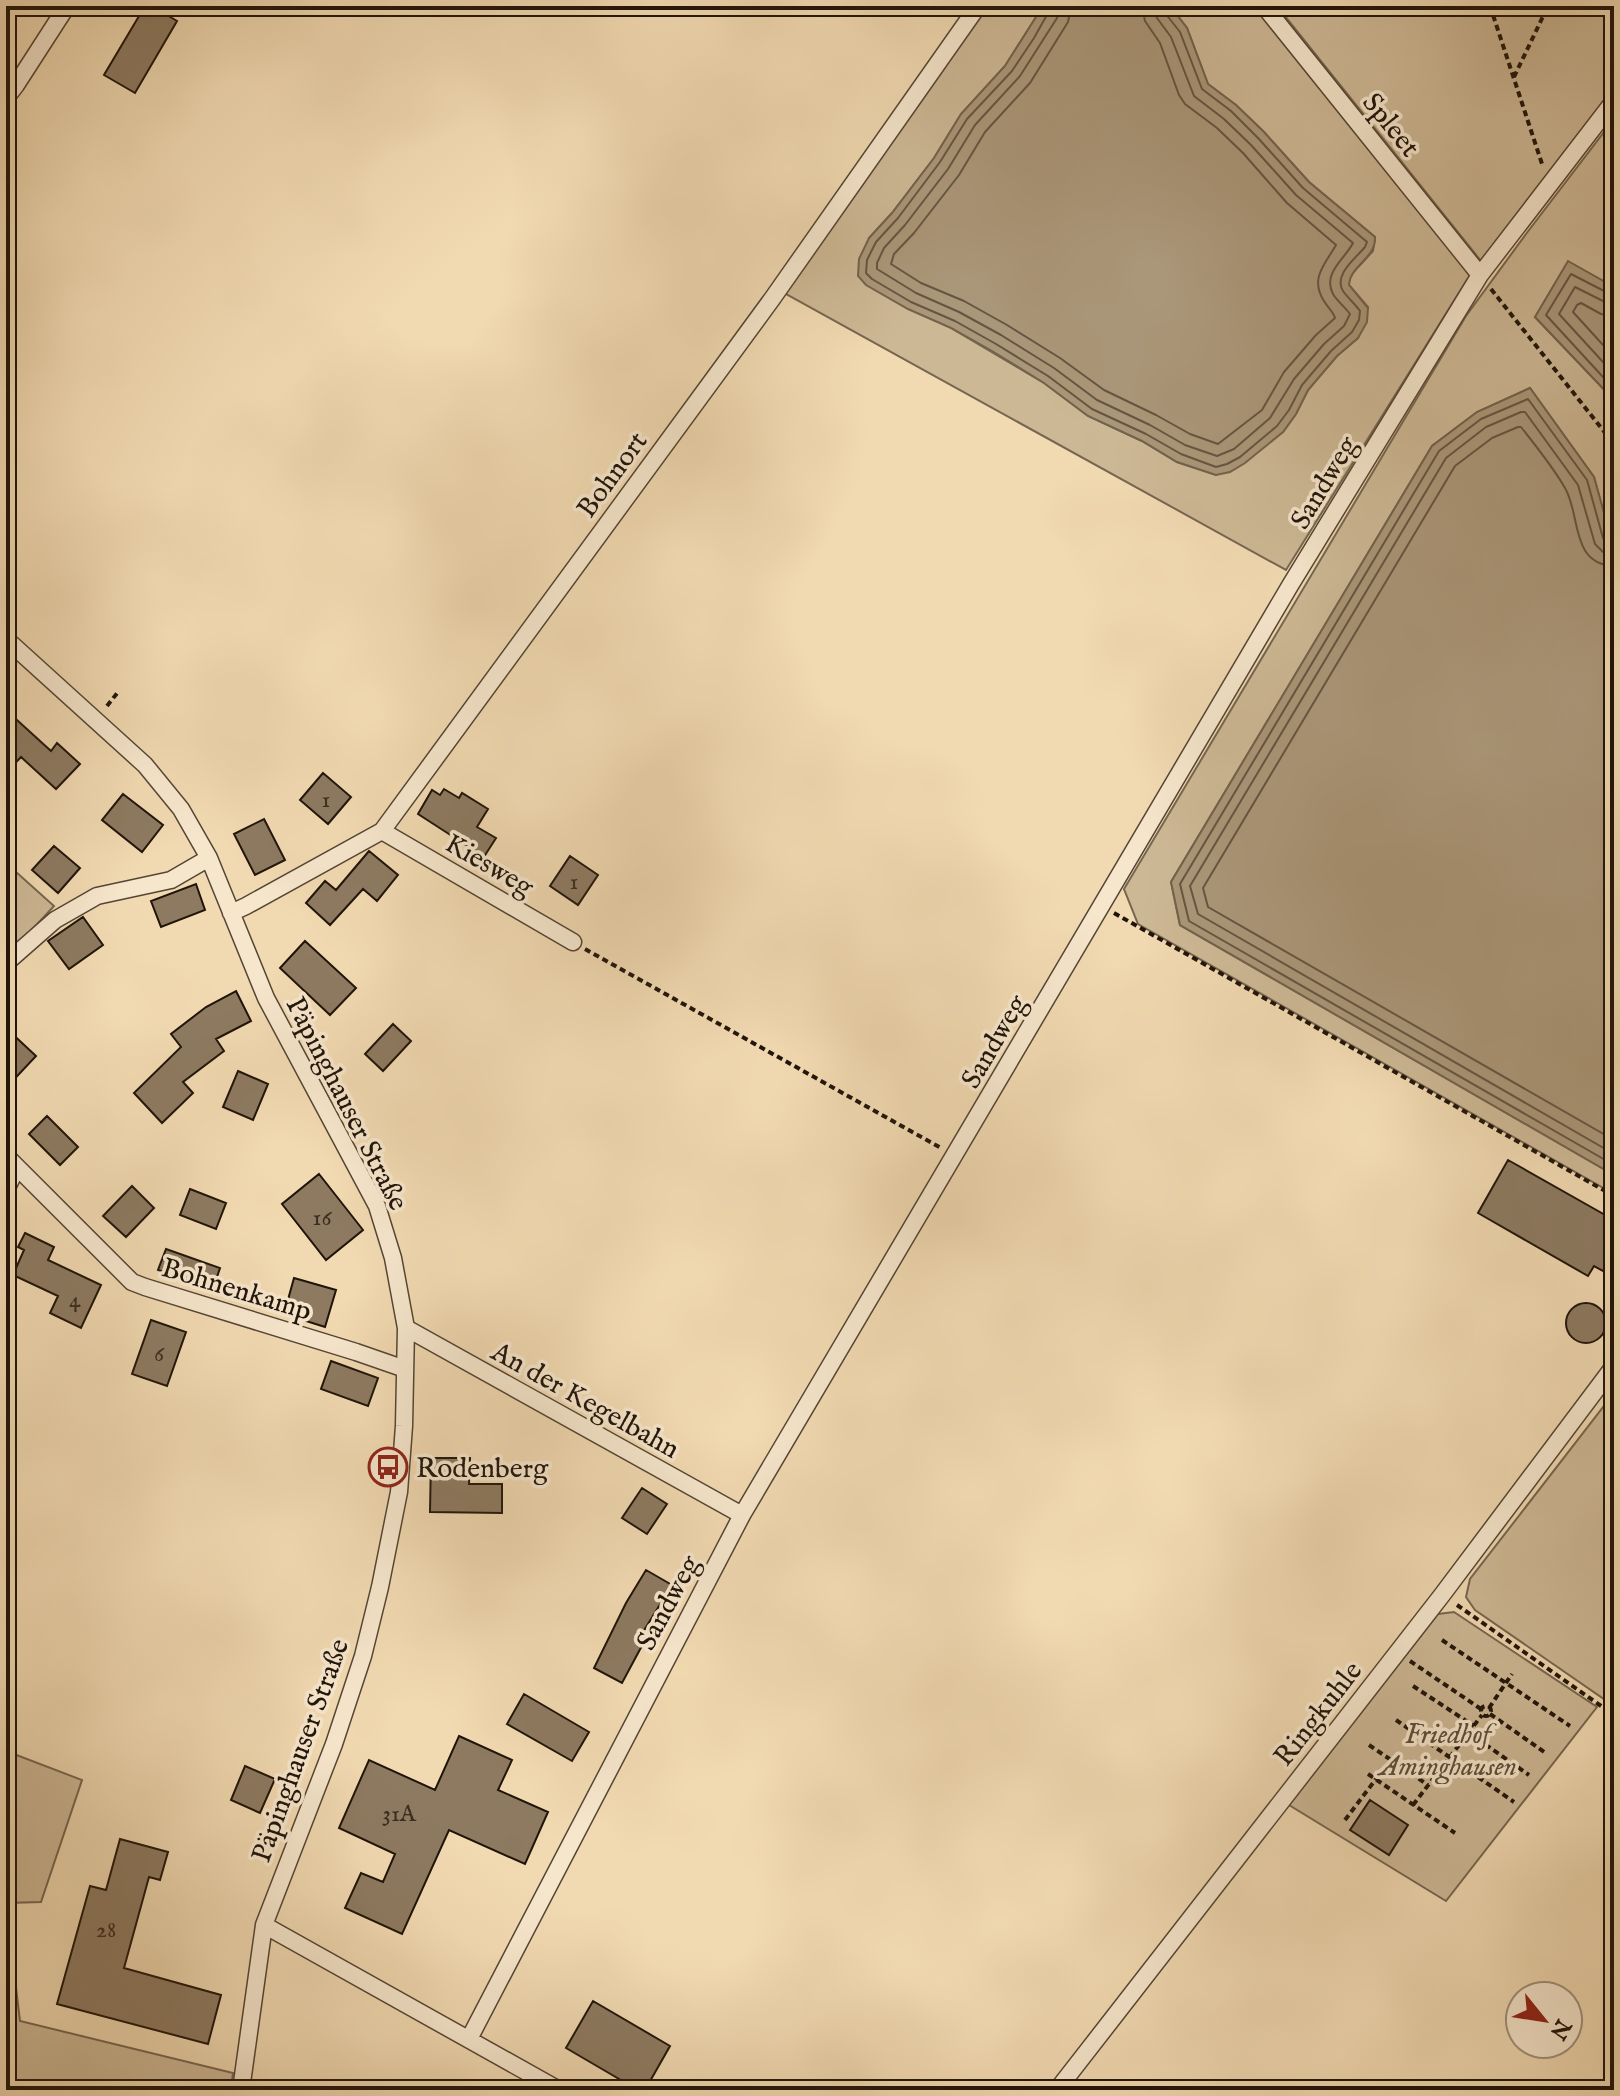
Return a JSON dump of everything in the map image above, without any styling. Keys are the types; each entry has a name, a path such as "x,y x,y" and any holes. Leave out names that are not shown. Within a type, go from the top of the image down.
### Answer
{"street":[{"path":"6,98 67,6"},
{"name":"Bohnort","path":"231,913 382,831 772,299 978,6"},
{"name":"Spleet","path":"1264,6 1480,275"},
{"name":"Sandweg","path":"469,2039 742,1515 1291,584 1480,275 1614,101"},
{"name":"Päpinghauser Straße","path":"6,639 145,765 181,809 209,858 266,998 377,1206 393,1258 406,1328 399,1492 380,1587 363,1656 334,1744 264,1925 241,2090"},
{"name":"Kiesweg","path":"382,831 573,942"},
{"path":"6,963 55,920 97,896 171,880 209,858"},
{"path":"6,1190 11,1162"},
{"name":"Bohnenkamp","path":"11,1162 132,1282 405,1369"},
{"name":"An der Kegelbahn","path":"406,1328 742,1515"},
{"name":"Ringkuhle","path":"1057,2090 1442,1595 1614,1366"},
{"path":"264,1925 559,2090"}],"path":[{"path":"1490,6 1549,185"},
{"path":"1514,77 1548,6"},
{"path":"1480,275 1614,444"},
{"path":"1102,906 1614,1196"},
{"path":"573,942 955,1156"},
{"path":"1442,1595 1614,1715"},
{"path":"1442,1640 1570,1726"},
{"path":"1398,1652 1486,1716 1512,1674"},
{"path":"1413,1686 1474,1726"},
{"path":"1413,1805 1474,1726 1485,1706 1547,1754"},
{"path":"1396,1720 1514,1802"},
{"path":"1469,1732 1529,1775"},
{"path":"1369,1745 1428,1785"},
{"path":"1368,1774 1455,1833"},
{"path":"1345,1820 1376,1779"}],"green space":[{"path":"987,6 1043,6 1005,66 961,114 934,158 869,238 951,328 1044,383 1088,416 1142,441 1177,462 1216,475 1283,432 1308,390 1337,356 1358,338 1368,307 1349,285 1349,277 1373,251 1375,237 1309,182 1264,132 1208,84 1187,28 1170,6 1256,6 1470,275 1286,570 784,293"},
{"path":"1277,6 1614,6 1614,87 1481,261"},
{"path":"1614,119 1614,287 1568,262 1535,317 1614,400 1614,549 1594,477 1530,388 1477,412 1432,446 1171,882 1180,925 1614,1175 1614,1194 1138,924 1124,889 1466,316"},
{"path":"6,863 54,906 6,958"},
{"path":"1614,1393 1614,1706 1475,1610 1466,1597 1470,1579"},
{"name":"Friedhof Aminghausen","path":"1454,1612 1597,1707 1446,1901 1289,1805 1438,1614"},
{"path":"6,1751 82,1780 41,1902 6,1903"},
{"path":"6,1903 20,2021 233,2073 231,2090 6,2090"}],"water":[{"path":"1043,6 1170,6 1187,28 1208,84 1264,132 1309,182 1375,237 1372,251 1350,278 1349,285 1368,308 1367,322 1358,338 1337,356 1308,390 1283,432 1230,472 1216,475 1177,462 1142,441 1088,416 1044,383 992,351 908,309 866,285 858,276 859,259 869,238 934,158 961,114 1005,66"},
{"path":"1568,261 1614,287 1614,400 1535,317"},
{"path":"1530,388 1594,477 1614,549 1614,1175 1180,925 1171,882 1432,446 1477,412"}],"building":[{"path":"145,6 152,6 177,21 135,93 104,75"},
{"path":"6,710 51,751 57,743 80,764 56,789 21,757 6,773"},
{"path":"323,773 351,797 328,824 300,800"},
{"path":"444,789 459,798 462,793 488,809 477,827 496,838 482,860 467,851 469,847 418,814 432,790 440,795"},
{"path":"123,794 163,825 142,852 102,820"},
{"path":"264,819 285,860 255,875 234,834"},
{"path":"54,846 80,868 58,893 32,870"},
{"path":"369,851 398,875 377,901 363,889 330,925 306,903 325,881 336,890"},
{"path":"570,856 598,875 578,905 550,886"},
{"path":"196,884 205,910 161,927 151,901"},
{"path":"83,917 103,945 69,969 48,941"},
{"path":"305,941 356,988 330,1015 280,968"},
{"path":"236,991 251,1021 216,1039 224,1051 183,1082 193,1093 162,1123 134,1093 181,1047 171,1034 206,1007"},
{"path":"393,1024 411,1041 383,1071 365,1054"},
{"path":"6,1028 36,1056 6,1088"},
{"path":"238,1071 268,1084 253,1120 223,1107"},
{"path":"47,1116 78,1147 60,1165 29,1134"},
{"path":"1508,1160 1614,1220 1614,1277 1594,1266 1588,1276 1478,1213"},
{"path":"319,1174 363,1230 326,1260 282,1204"},
{"path":"132,1186 154,1208 126,1237 103,1216"},
{"path":"190,1189 226,1203 216,1229 180,1215"},
{"path":"25,1233 54,1247 48,1260 101,1285 81,1328 50,1313 58,1296 13,1275 24,1250 18,1247"},
{"path":"166,1249 220,1268 213,1289 158,1270"},
{"path":"294,1278 336,1290 325,1327 284,1314"},
{"path":"1586,1303 1600,1309 1606,1323 1600,1337 1586,1343 1572,1337 1566,1323 1572,1309"},
{"path":"151,1320 186,1332 167,1386 132,1374"},
{"path":"331,1361 378,1378 368,1406 321,1389"},
{"path":"431,1458 470,1458 469,1484 502,1484 502,1513 430,1512"},
{"path":"642,1488 667,1504 647,1534 622,1518"},
{"path":"646,1570 672,1585 640,1637 645,1640 622,1683 594,1668"},
{"path":"524,1694 589,1732 572,1761 507,1724"},
{"path":"459,1736 512,1760 498,1790 548,1812 525,1864 449,1830 402,1934 345,1908 361,1873 383,1882 395,1854 339,1828 369,1760 435,1790"},
{"path":"245,1766 275,1779 260,1813 231,1800"},
{"path":"1370,1800 1408,1825 1389,1855 1350,1830"},
{"path":"120,1839 168,1852 160,1880 149,1877 124,1968 221,1995 208,2044 57,2004 90,1886 106,1890"},
{"path":"593,2001 670,2046 645,2090 638,2090 566,2048"}],"place":[{"name":"Rodenberg","path":"388,1467"}]}
